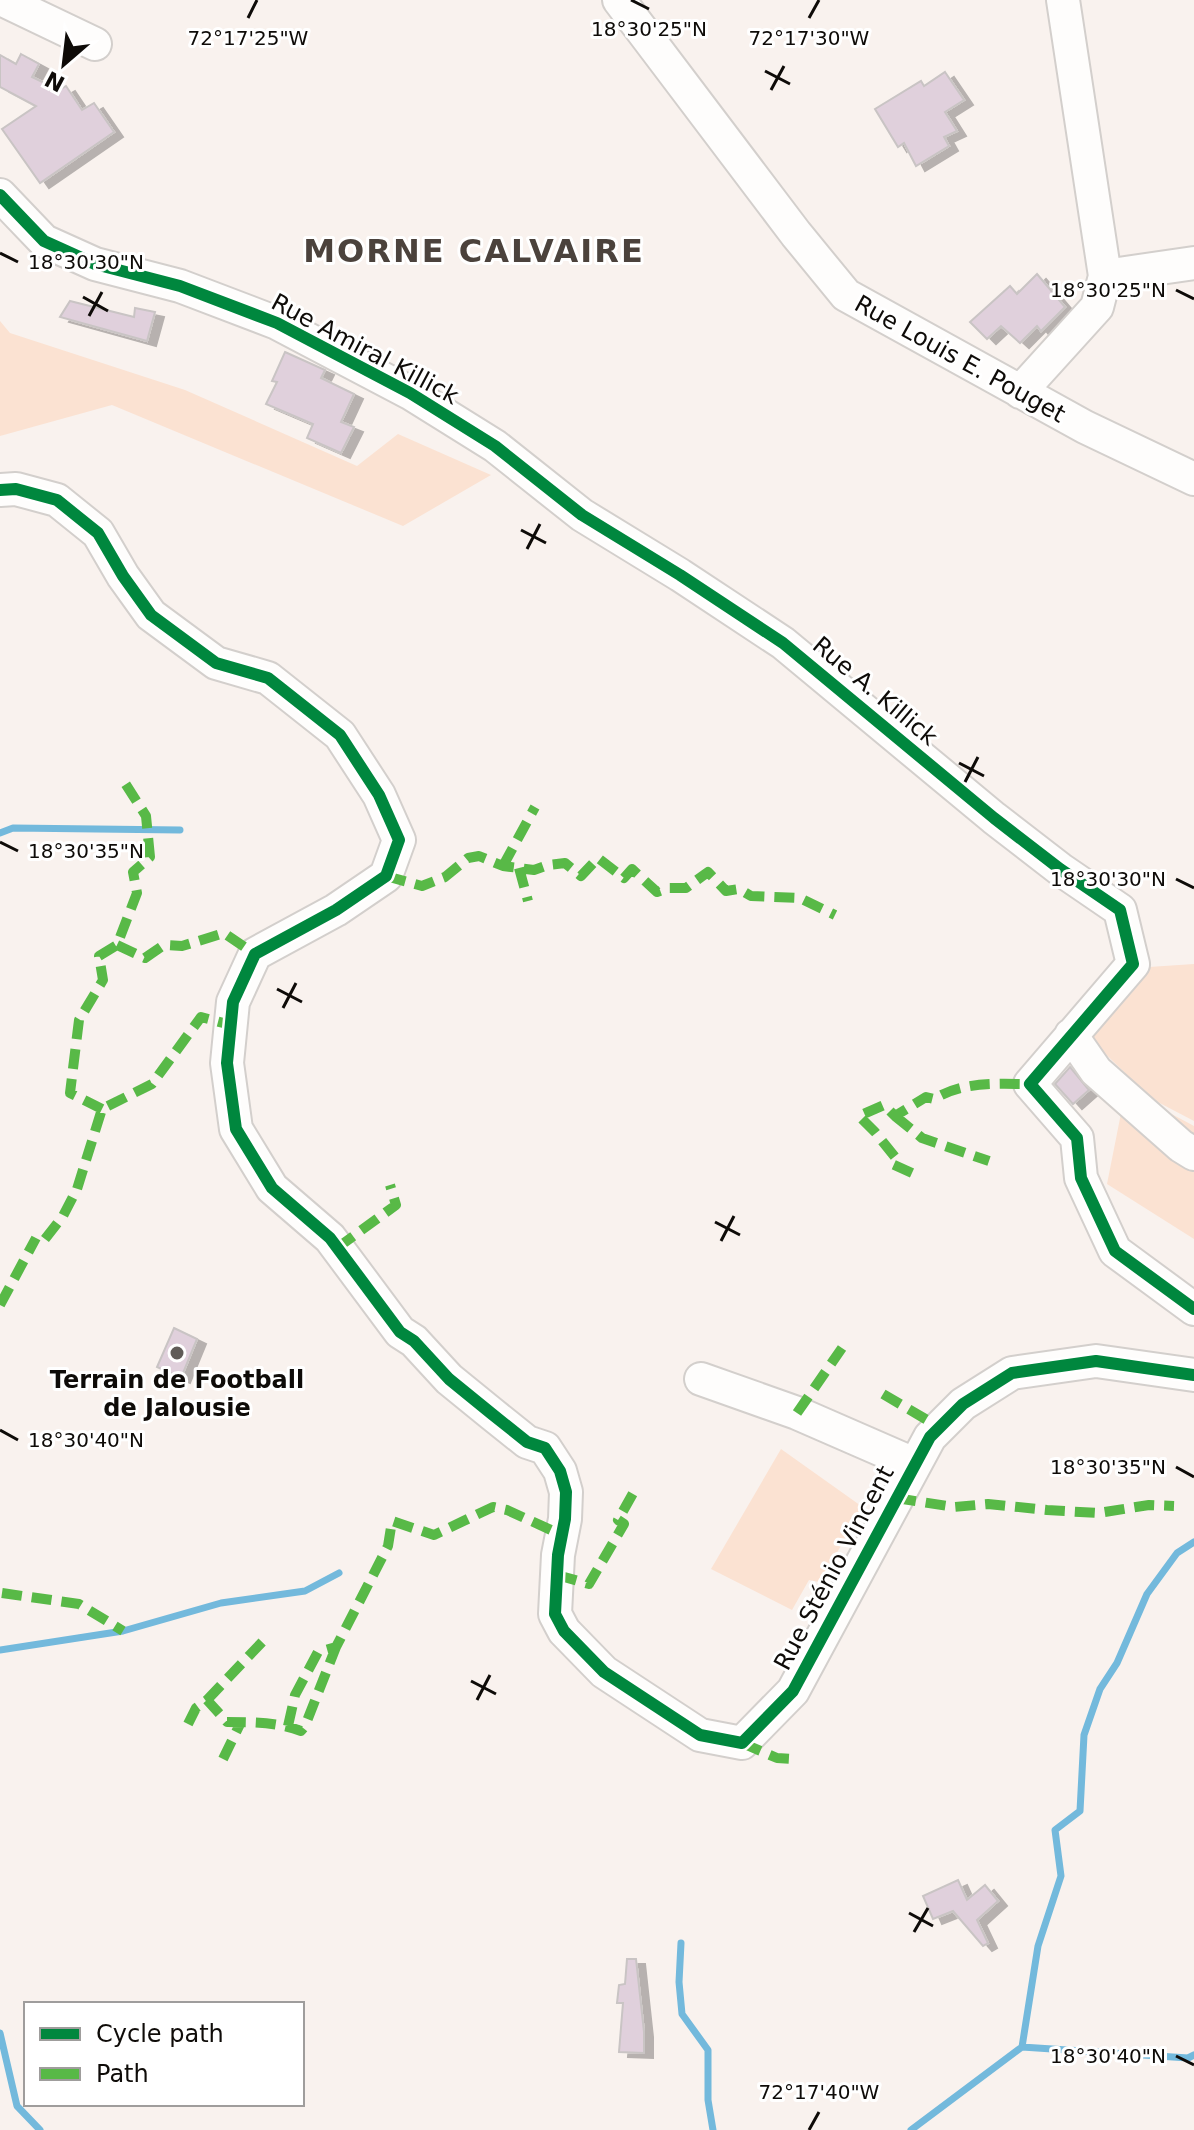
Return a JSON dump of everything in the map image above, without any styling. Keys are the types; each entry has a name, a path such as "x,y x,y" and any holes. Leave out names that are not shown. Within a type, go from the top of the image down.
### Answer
{"street":[{"path":"3,0 95,44"},
{"name":"Rue Louis E. Pouget","path":"619,0 846,295 1085,427 1194,479"},
{"path":"1020,392 1097,307 1105,276 1063,0"},
{"name":"Rue Amiral Killick","path":"0,195 44,241 95,264 180,286 277,323 410,393 495,446"},
{"path":"1105,276 1194,263"},
{"name":"Rue A. Killick","path":"495,446 582,515 783,643 994,818 1120,910 1133,964 1030,1084 1077,1138 1081,1178 1115,1251 1194,1309"},
{"name":"Rue Sténio Vincent","path":"0,490 16,489 57,500 98,533 151,615 216,663 268,678 280,687 340,735 379,795 399,840 386,876 336,910 255,954 233,1002 227,1063 236,1129 272,1188 330,1238 400,1332 414,1341 449,1379 492,1414 527,1442 545,1448 560,1471 566,1492 555,1614 565,1633 604,1672 700,1735 742,1743 793,1691 914,1464 930,1437 963,1404 1012,1373 1096,1361 1194,1375"},
{"path":"1071,1035 1096,1071 1194,1154"},
{"path":"701,1379 797,1413 914,1464"}],"shaded area":[{"path":"0,321 10,333 185,390 357,466 398,434 491,475 403,526 112,405 0,436"},
{"path":"1194,964 1194,1121 1152,1099 1090,1039 1149,967"},
{"path":"1127,1083 1151,1103 1194,1126 1194,1239 1107,1184"},
{"path":"781,1449 864,1508 819,1582 809,1580 792,1610 711,1569"}],"building":[{"path":"21,54 39,64 32,77 59,90 66,86 82,110 94,103 114,132 40,183 2,129 36,106 0,87 0,55 16,64"},
{"path":"945,72 964,100 945,112 957,131 944,137 949,146 916,166 904,143 898,147 875,109 921,81 924,86"},
{"path":"1037,274 1065,307 1041,331 1037,326 1020,343 1001,326 987,339 970,322 1010,286 1017,294"},
{"path":"70,301 134,317 135,308 155,312 147,341 60,317"},
{"path":"285,352 325,370 321,378 354,394 341,422 354,427 341,453 307,438 313,424 266,404 277,382 272,381"},
{"path":"1070,1067 1089,1090 1073,1104 1055,1084"},
{"name":"Terrain de Football de Jalousie","path":"174,1328 197,1339 181,1378 157,1367"},
{"path":"958,1880 967,1900 985,1885 998,1901 977,1920 988,1943 983,1946 953,1911 933,1919 923,1896"},
{"path":"627,1959 636,1959 644,2053 619,2052 623,2003 617,2003 619,1985 625,1984"}],"waterway":[{"path":"0,833 13,828 180,830"},
{"path":"911,2130 1022,2047 1038,1946 1061,1876 1055,1830 1080,1811 1084,1735 1100,1689 1117,1663 1147,1594 1177,1553 1194,1542"},
{"path":"0,1650 123,1631 221,1603 305,1591 339,1573"},
{"path":"681,1943 679,1982 682,2014 708,2050 708,2100 713,2130"},
{"path":"0,2033 17,2106 40,2130"},
{"path":"1022,2047 1188,2058 1194,2055"}],"marked path":[{"path":"102,1109 70,1093 79,1020 103,980 99,956 117,945 137,893 133,872 150,857 146,816 123,780"},
{"path":"503,866 535,807"},
{"path":"386,876 422,886 445,877 468,858 479,856 503,866 534,870 565,863 581,876 598,858 624,878 632,869 657,892 668,888 686,888 708,872 726,891 739,889 751,896 800,898 835,915"},
{"path":"519,868 528,901"},
{"path":"117,945 145,958 164,945 182,946 224,933 255,954"},
{"path":"45,1239 63,1216 77,1189 102,1109 152,1084 201,1017 231,1025"},
{"path":"912,1173 892,1164 895,1157 859,1116 884,1105 895,1116 926,1097 934,1099 969,1086 1030,1084"},
{"path":"895,1116 922,1138 989,1161"},
{"path":"337,1248 396,1205 390,1185"},
{"path":"0,1305 36,1238"},
{"path":"797,1413 842,1348"},
{"path":"883,1394 939,1427"},
{"path":"557,1575 589,1584 624,1524 618,1520 636,1488"},
{"path":"896,1498 954,1507 988,1504 1098,1513 1149,1505 1174,1506"},
{"path":"288,1726 295,1695 318,1652 336,1647 388,1546 392,1521 434,1535 493,1507 507,1510 562,1535"},
{"path":"2,1593 79,1604 123,1631"},
{"path":"207,1700 265,1639"},
{"path":"188,1724 196,1708 207,1700 227,1722 274,1724 301,1731 336,1647"},
{"path":"223,1759 241,1722"},
{"path":"742,1743 777,1758 795,1759"}],"cycle path":[{"path":"0,195 44,241 95,264 180,286 277,323 410,393 495,446 582,515 783,643 994,818 1120,910 1133,964 1030,1084 1077,1138 1081,1178 1115,1251 1194,1309"},
{"path":"0,490 16,489 57,500 98,533 151,615 216,663 268,678 340,735 379,795 399,840 386,876 336,910 255,954 233,1002 227,1063 236,1129 272,1188 330,1238 400,1332 414,1341 449,1379 492,1414 527,1442 545,1448 560,1471 566,1492 555,1614 564,1631 604,1672 700,1735 742,1743 793,1691 930,1437 963,1404 1012,1373 1096,1361 1194,1375"}],"place":[{"name":"Terrain de Football de Jalousie","path":"177,1353"}],"district":[{"name":"MORNE CALVAIRE","path":"474,251"}]}
